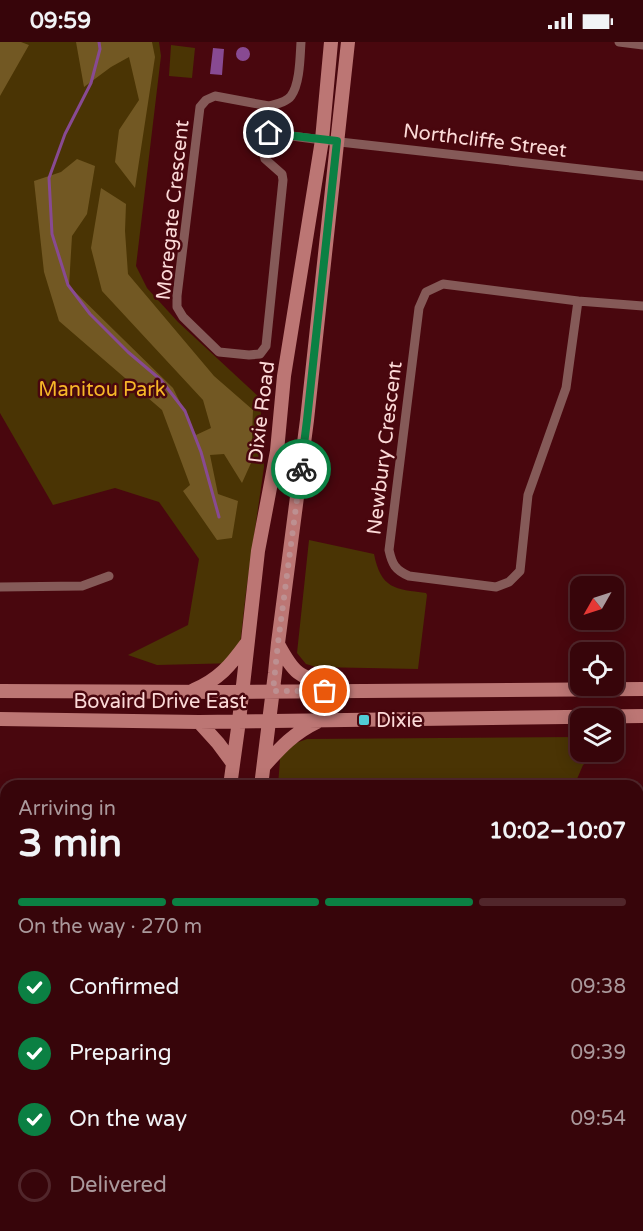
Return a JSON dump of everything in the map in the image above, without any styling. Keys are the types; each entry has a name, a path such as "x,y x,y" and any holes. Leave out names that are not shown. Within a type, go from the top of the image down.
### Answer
{"main road":[{"name":"Dixie Road","path":"230,780 258,551 278,451 284,376 322,140 331,42"},
{"path":"262,780 307,420 348,42"},
{"path":"191,692 226,670 247,643"},
{"path":"278,643 294,671 344,691"},
{"name":"Bovaird Drive East","path":"0,691 643,689"},
{"name":"Bovaird Drive East","path":"0,719 239,722 643,717"},
{"path":"264,766 285,742 304,728 320,721"},
{"path":"199,722 232,762"}],"street":[{"path":"269,106 292,95 298,80 302,42"},
{"path":"619,42 643,45"},
{"name":"Moregate Crescent","path":"215,96 269,106 269,133 263,149 265,159 278,169 284,180 266,346 260,354 219,352 183,317 177,307 200,107 206,100 215,96"},
{"path":"269,133 322,140"},
{"name":"Northcliffe Street","path":"322,140 643,176"},
{"name":"Newbury Crescent","path":"578,301 566,388 528,495 520,571 509,582 496,587 409,576 400,572 392,562 389,550 418,308 426,292 443,284 578,301 643,306"},
{"path":"0,587 81,586 109,576"}],"green space":[{"name":"Manitou Park","path":"0,42 159,42 161,56 136,266 147,288 178,322 260,398 264,467 238,663 157,665 128,655 188,625 199,559 159,502 115,488 53,505 0,413"},
{"path":"171,45 195,48 192,78 169,76"},
{"path":"309,540 374,554 385,581 398,588 426,593 418,669 316,667 306,664 297,653"},
{"path":"570,737 570,762 587,762 583,765 577,780 278,780 281,746 285,747 307,739"}],"shaded area":[{"path":"0,42 21,42 29,45 0,96"},
{"path":"76,42 152,42 155,57 135,188 115,162 119,130 139,100 129,57 84,87"},
{"path":"243,47 248,49 250,54 248,59 243,61 238,59 236,54 238,49"},
{"path":"213,48 224,49 222,75 210,74"},
{"path":"77,159 95,166 87,214 72,236 69,286 173,388 196,435 211,428 203,400 102,291 91,248 101,188 126,204 128,274 214,376 253,410 251,463 242,483 224,454 210,455 218,494 238,501 232,538 217,540 183,491 190,485 162,410 59,321 44,272 34,181 61,172"}],"waterway":[{"path":"99,42 100,49 91,83 65,134 49,178 52,234 68,285 90,314 128,352 161,380 185,411 201,452 219,517"}],"way so far":[{"path":"301,469 273,691 325,691"}],"place":[{"name":"Dixie","path":"364,720"}],"route":[{"path":"269,133 337,141 301,469"}]}
